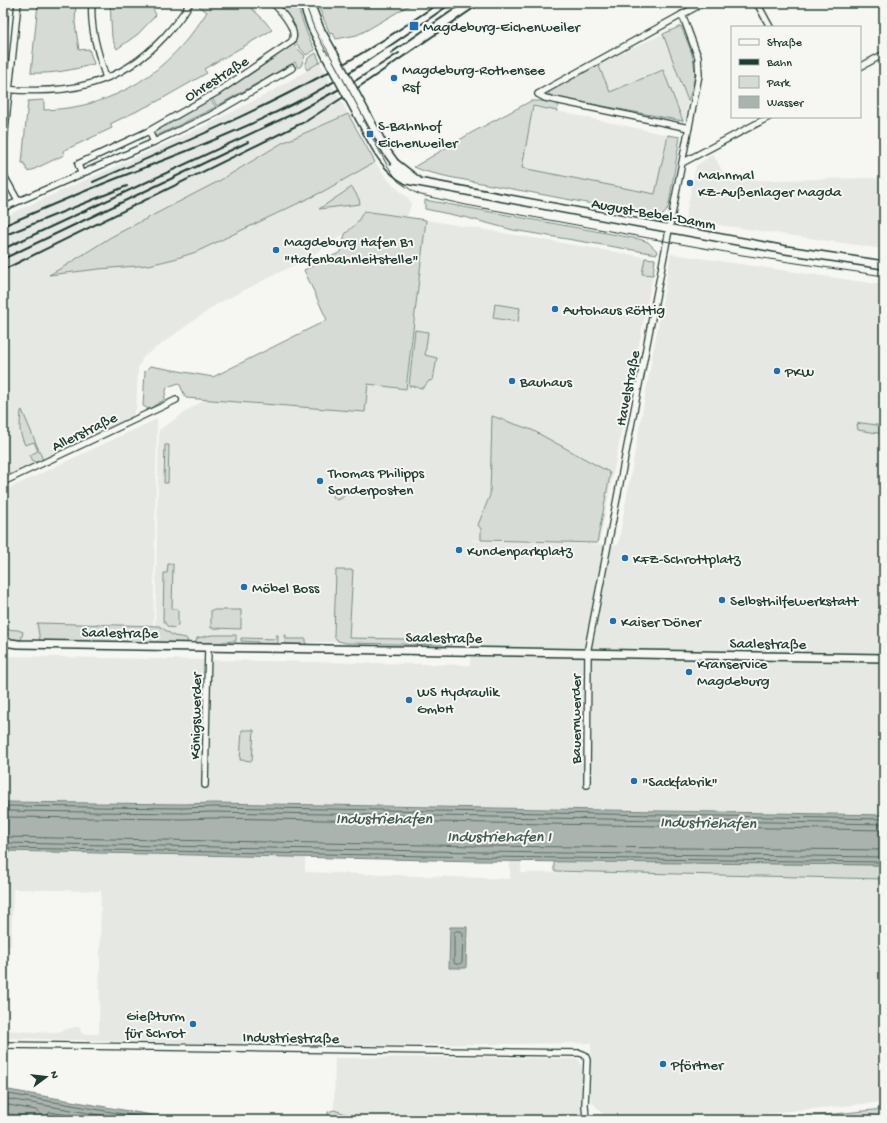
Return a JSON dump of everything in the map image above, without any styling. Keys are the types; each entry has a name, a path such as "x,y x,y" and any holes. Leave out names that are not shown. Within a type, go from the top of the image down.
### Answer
{"main road":[{"path":"303,3 312,28 330,56"},
{"path":"310,3 330,56"},
{"name":"August-Bebel-Damm","path":"330,56 380,155 407,180 786,250 884,265"},
{"name":"Saalestraße","path":"3,642 18,644 884,658"}],"street":[{"path":"3,150 6,89 18,3"},
{"path":"92,3 92,23 96,47 106,78"},
{"path":"6,89 33,91 61,90 82,86 106,78 129,67 152,49 176,24 190,3"},
{"name":"Ohrestraße","path":"81,173 78,164 149,131 219,91 293,41 294,35 290,26 273,3"},
{"path":"689,128 544,98 538,94 703,3"},
{"path":"757,3 769,26"},
{"path":"881,3 884,9"},
{"name":"Havelstraße","path":"588,653 698,82 700,64 682,14"},
{"path":"861,66 884,54"},
{"name":"Ohrestraße","path":"3,208 154,142 211,115 292,68"},
{"path":"682,163 767,118"},
{"path":"149,131 154,142"},
{"path":"3,174 18,201"},
{"name":"Allerstraße","path":"3,482 176,400"},
{"name":"Königswerder","path":"205,785 208,647"},
{"name":"Bauernwerder","path":"587,785 588,653"},
{"name":"Industriestraße","path":"3,1045 580,1053 585,1056 587,1060 585,1105 586,1120"}],"shaded area":[{"path":"663,34 688,101 686,119 683,121 663,70 610,92 598,64"},
{"path":"320,63 375,162 390,182 409,199 411,204 407,217 364,211 351,229 310,257 217,304 143,357 138,368 136,408 132,418 3,478 3,217 203,127 269,93"},
{"path":"533,106 668,135 656,195 521,168"},
{"path":"713,154 726,178 733,181 868,178 884,179 884,249 685,220 696,166"},
{"path":"426,220 656,259 599,544 472,540 471,582 472,541 618,545 671,254 884,285 884,815 213,803 3,802 3,656 470,665 471,643 155,641 159,430 205,399 365,412 368,384 406,389"},
{"path":"157,419 153,641 19,639 3,637 3,491"},
{"path":"3,851 305,856 305,872 510,879 510,853 521,854 521,873 601,872 884,879 884,1102 699,1120 608,1120 593,1103 590,1096 591,1043 304,1046 3,1038 3,1030 55,1033 74,1027 79,1027 82,1034 99,1034 101,891 13,889 11,946 3,945"},
{"path":"468,1057 578,1059 582,1070 582,1120 461,1120 447,1118 361,1119 334,1110 335,1058"}],"green space":[{"path":"38,3 76,3 75,23 79,50 89,49 94,64 63,71 31,73"},
{"path":"110,3 150,3 156,15 138,34 117,49 112,38"},
{"path":"201,3 246,3 272,30 204,69 207,73 158,101 110,124 112,128 63,151 64,155 28,172 24,163 22,163 28,101 44,100 44,110 70,108 95,102 118,94 139,82 176,52 207,12 199,6"},
{"path":"280,3 296,3 308,36 315,50 306,55 295,42 297,36 296,27"},
{"path":"317,3 413,3 357,35 336,39 333,33 330,34"},
{"path":"5,12 9,12 4,63 3,21"},
{"path":"681,26 692,54 695,71 692,90 688,101 663,34"},
{"path":"293,44 305,56 301,66 298,68 295,62 217,106 212,98 254,72"},
{"path":"316,53 320,62 307,70 305,66 308,58"},
{"path":"598,64 610,92 663,70 683,121 549,96 549,89"},
{"path":"210,99 216,107 156,136 153,135 153,131"},
{"path":"531,101 544,101 559,104 557,111 533,106 522,168 655,194 668,135 680,137 669,204 665,213 661,216 656,216 449,177 414,167 471,133"},
{"path":"348,114 375,162 324,191 196,252 174,259 149,265 49,275 111,237 219,181 282,143"},
{"path":"352,187 359,199 360,204 319,209"},
{"path":"425,200 639,239 648,242 658,252 657,254 513,230 468,218 425,209"},
{"path":"364,211 426,220 406,389 368,384 365,412 186,398 179,383 167,387 164,400 149,409 143,406 145,371 150,366 213,377 327,320 304,270 341,252 345,234 356,224"},
{"path":"645,258 655,259 653,275 642,274"},
{"path":"495,304 520,308 518,322 493,318"},
{"path":"415,330 428,332 425,355 437,358 433,380 429,381 423,388 409,386"},
{"path":"22,410 43,460 36,462 33,461 30,455 38,451 34,442 25,445 21,436 20,428"},
{"path":"492,416 532,430 609,472 610,475 597,543 481,540 481,529 478,525 490,495"},
{"path":"862,423 884,426 884,434 858,430 857,424"},
{"path":"165,445 169,445 168,483 164,483"},
{"path":"334,487 348,490 342,498 337,500 333,497"},
{"path":"168,564 173,564 172,609 178,609 178,625 175,628 168,627 163,620 164,573 167,573"},
{"path":"336,570 353,570 349,638 456,640 455,644 346,643 338,641 334,636"},
{"path":"211,610 241,610 241,629 211,628"},
{"path":"37,623 159,626 174,636 186,638 188,641 185,643 40,641"},
{"path":"3,629 18,630 23,632 21,640 3,639"},
{"path":"212,635 236,635 236,641 222,643 196,642 197,638"},
{"path":"276,635 278,635 277,644 259,644 258,642 241,641 241,638 276,639"},
{"path":"284,635 286,635 286,639 306,639 306,645 285,644"},
{"path":"242,730 254,730 252,761 240,760"},
{"path":"554,861 884,865 884,879 554,871"},
{"path":"884,1109 884,1120 775,1120"},
{"path":"334,1110 361,1119 447,1118 461,1120 328,1120 328,1112"}],"water":[{"name":"Industriehafen I","path":"3,802 213,803 884,815 884,865 481,861 3,851"},
{"path":"450,927 467,927 466,968 449,968"},
{"path":"3,1089 180,1120 44,1120 3,1113"}],"tram line":[{"path":"305,3 320,40 387,165 398,181 414,192 421,195 466,205 742,255 884,276"}],"railway":[{"path":"93,182 210,131 297,89 369,49 439,3"},
{"path":"391,53 463,3"},
{"path":"3,270 308,120 356,89 481,3"},
{"path":"3,226 271,115 313,94 352,71 446,7"},
{"path":"3,249 297,112 358,79 399,53"},
{"path":"3,259 248,142"},
{"path":"3,236 127,186"}],"place":[{"name":"Magdeburg-Eichenweiler","path":"414,26"},
{"name":"Magdeburg-Rothensee Rsf","path":"394,78"},
{"name":"S-Bahnhof Eichenweiler","path":"370,134"},
{"name":"Mahnmal KZ-Außenlager Magda","path":"690,183"},
{"name":"Magdeburg Hafen B1 \"Hafenbahnleitstelle\"","path":"276,250"},
{"name":"Autohaus Röttig","path":"555,309"},
{"name":"PKW","path":"777,371"},
{"name":"Bauhaus","path":"512,381"},
{"name":"Thomas Philipps Sonderposten","path":"320,481"},
{"name":"Kundenparkplatz","path":"459,550"},
{"name":"KFZ-Schrottplatz","path":"625,558"},
{"name":"Möbel Boss","path":"244,587"},
{"name":"Selbsthilfewerkstatt","path":"722,600"},
{"name":"Kaiser Döner","path":"613,621"},
{"name":"Kranservice Magdeburg","path":"689,672"},
{"name":"WS Hydraulik GmbH","path":"409,700"},
{"name":"\"Sackfabrik\"","path":"634,781"},
{"name":"Gießturm für Schrot","path":"193,1024"},
{"name":"Pförtner","path":"663,1064"}],"water label":[{"name":"Industriehafen","path":"384,817"},
{"name":"Industriehafen","path":"708,821"}]}
